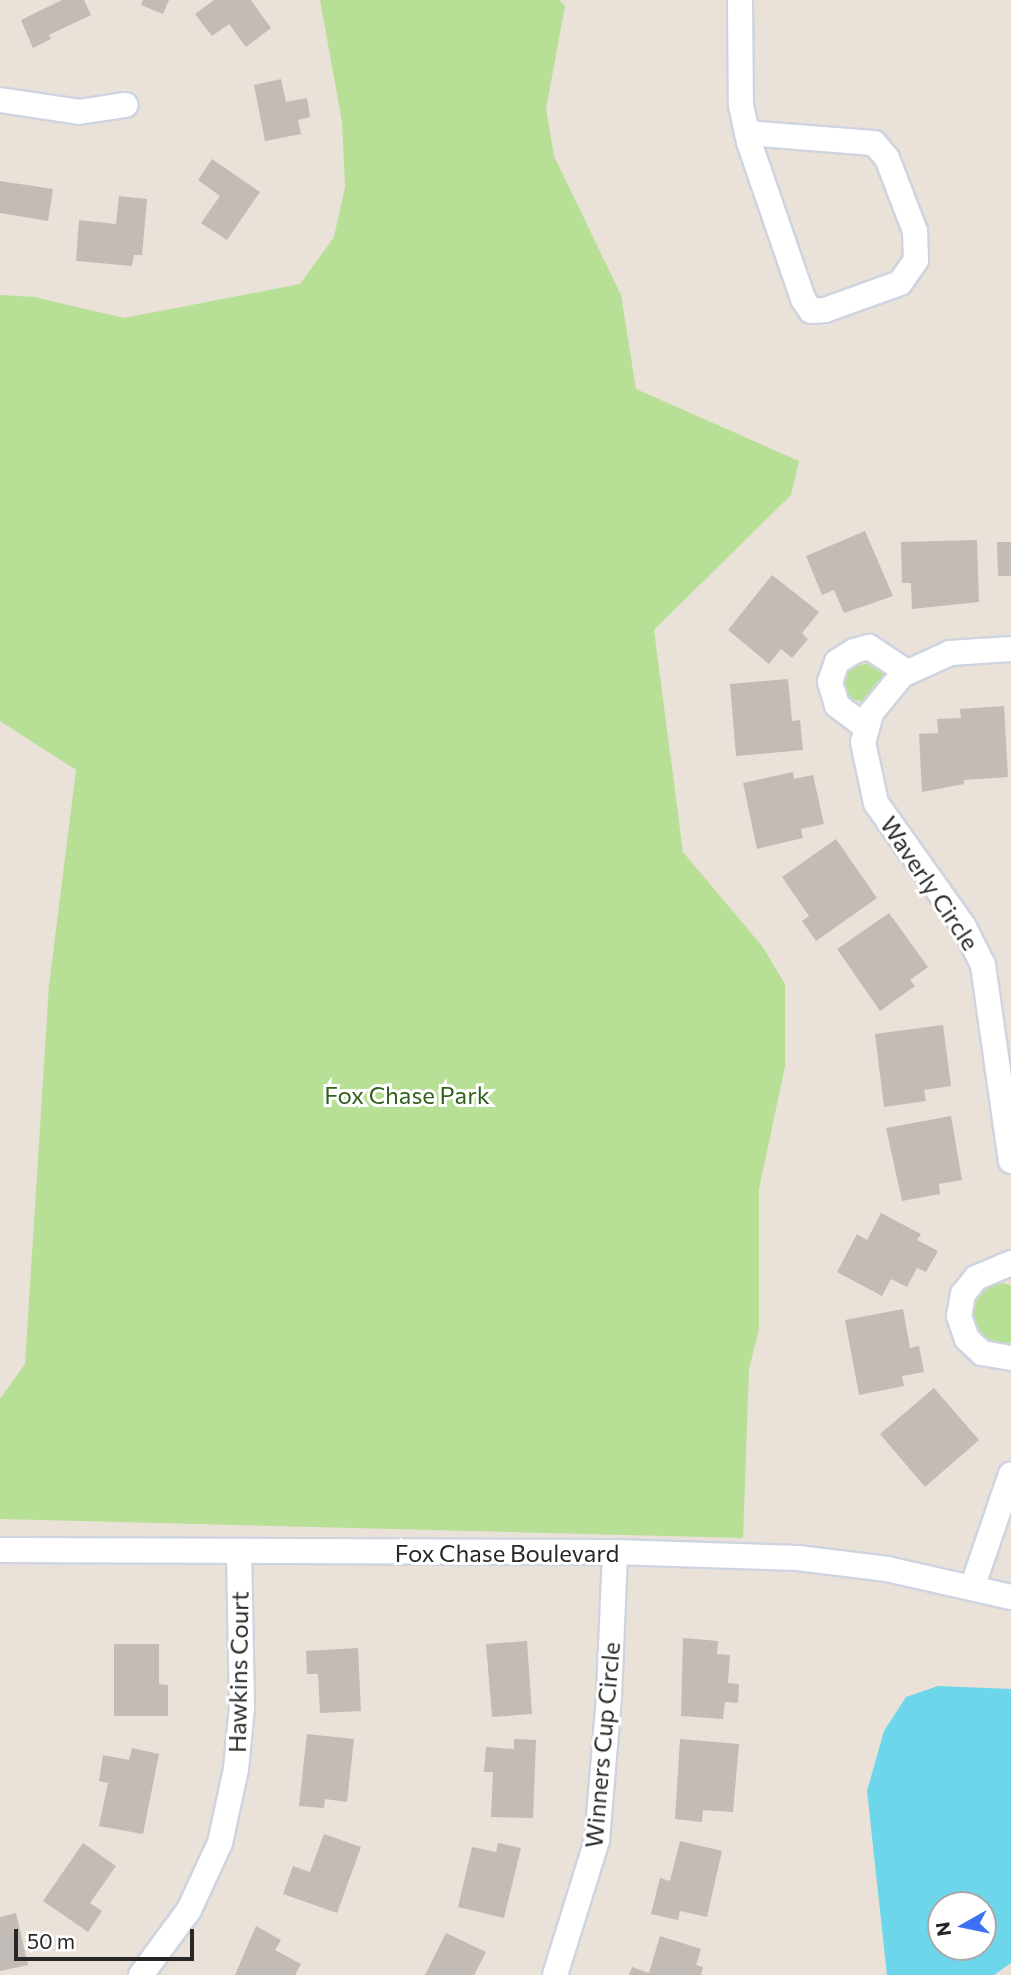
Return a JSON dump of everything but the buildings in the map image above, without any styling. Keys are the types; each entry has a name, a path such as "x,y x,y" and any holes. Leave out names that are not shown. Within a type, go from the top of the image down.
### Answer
{"street":[{"path":"740,0 741,104 747,134 803,299 811,311 835,308 900,284 916,260 915,231 887,158 874,143 747,134"},
{"path":"0,100 79,112 125,105"},
{"path":"867,728 837,705 830,682 837,662 854,651 869,647 906,672"},
{"name":"Waverly Circle","path":"1011,649 950,653 906,672 887,690 867,728 863,742 866,772 876,803 964,927 1002,1007 1011,1161"},
{"path":"1011,1263 976,1278 963,1294 959,1316 967,1339 982,1353 1011,1358"},
{"path":"972,1588 1011,1474"},
{"name":"Fox Chase Boulevard","path":"0,1550 239,1553 614,1552 798,1558 887,1569 1011,1597"},
{"name":"Winners Cup Circle","path":"555,1975 597,1840 609,1696 614,1552"},
{"name":"Hawkins Court","path":"141,1975 189,1910 220,1843 236,1769 242,1707 239,1553"}],"green space":[{"name":"Fox Chase Park","path":"320,0 559,0 565,6 546,109 554,156 621,295 636,389 799,461 791,495 654,630 683,852 762,946 785,984 785,1066 759,1189 759,1329 749,1369 743,1538 0,1519 0,1399 25,1364 49,985 76,770 0,721 0,295 34,297 124,318 300,284 334,237 345,187 342,122"},
{"path":"876,661 887,671 873,691 864,702 849,698 844,683 850,668"},
{"path":"1002,1283 1011,1285 1011,1342 1001,1346 980,1337 971,1316 981,1290"}],"water":[{"path":"938,1686 1011,1689 1011,1963 994,1975 887,1975 867,1791 884,1731 906,1697"}]}
